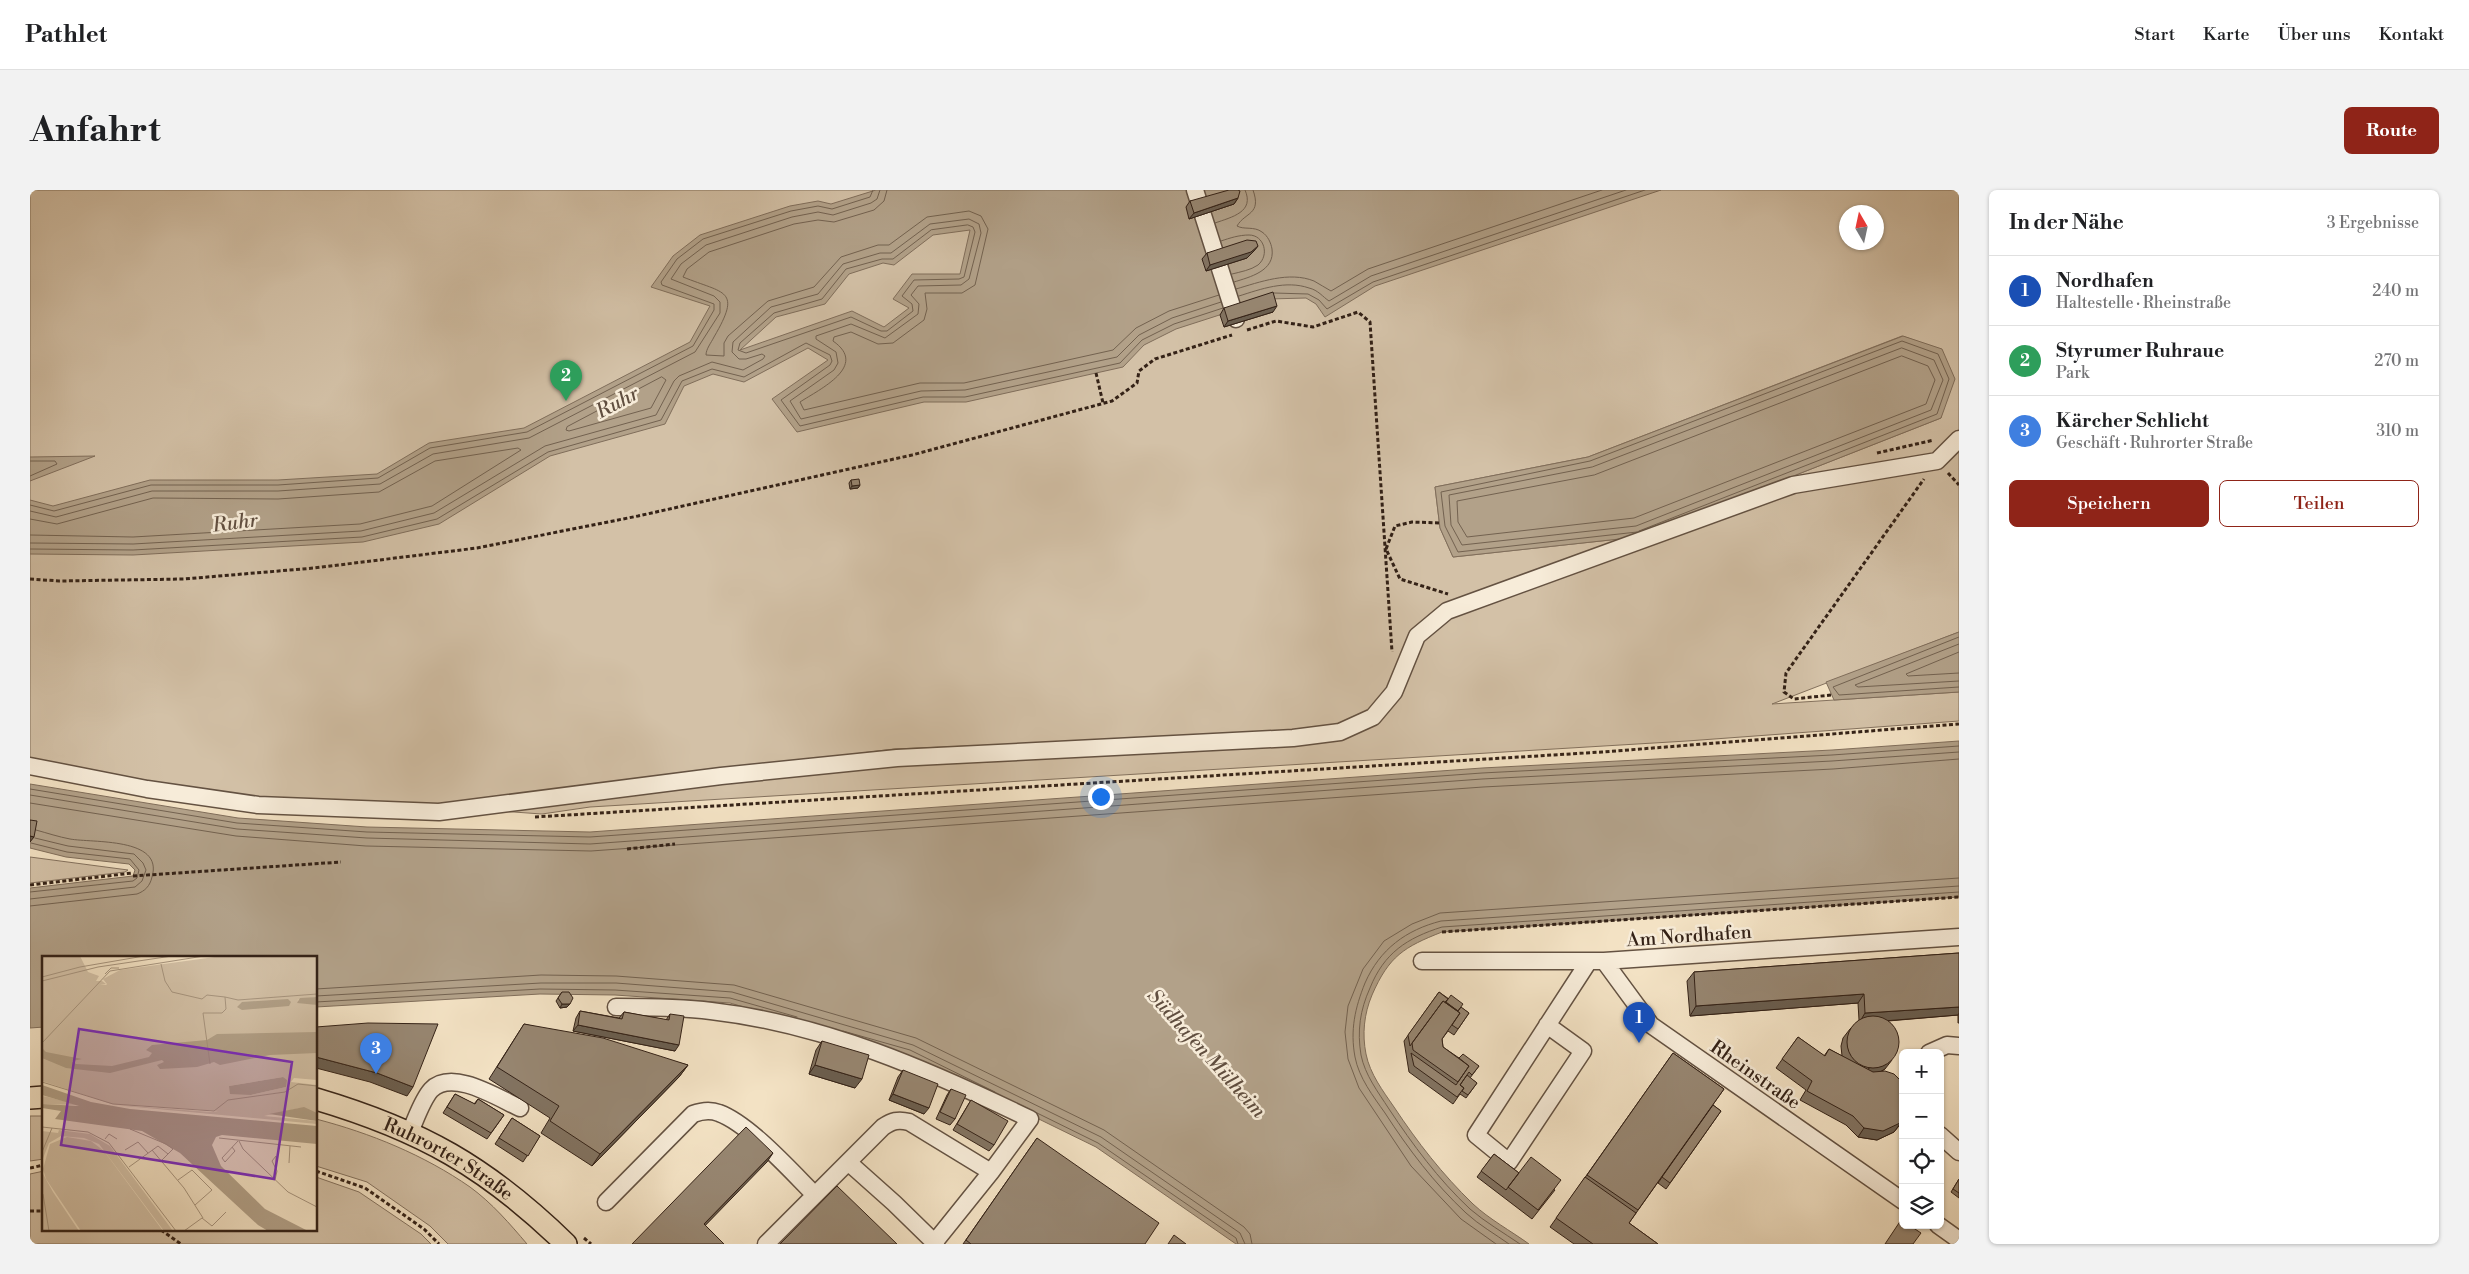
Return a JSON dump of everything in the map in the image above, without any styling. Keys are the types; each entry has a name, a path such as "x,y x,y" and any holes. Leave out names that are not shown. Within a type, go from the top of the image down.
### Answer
{"main road":[{"name":"Ruhrorter Straße","path":"318,1100 365,1113 410,1132 457,1156 508,1191 566,1244"}],"street":[{"path":"1195,190 1236,319"},
{"path":"30,766 147,789 258,804 439,812 712,778 897,758 1294,738 1340,732 1373,718 1394,692 1417,636 1447,611 1794,485 1937,461 1959,439"},
{"name":"Am Nordhafen","path":"1422,961 1597,961 1959,937"},
{"path":"1547,1025 1583,1051 1509,1162 1476,1135 1547,1025 1597,961"},
{"name":"Rheinstraße","path":"1597,961 1651,1025 1899,1198"},
{"path":"616,1007 660,1007 711,1011 775,1022 851,1043 963,1086 1030,1119 935,1243 848,1162"},
{"path":"1938,1049 1947,1045 1959,1046"},
{"path":"410,1132 429,1092 439,1083 454,1082 473,1086 520,1108"},
{"path":"606,1202 693,1114 705,1110 718,1112 754,1137 815,1195"},
{"path":"766,1244 883,1127 892,1122 901,1120 908,1122 991,1172"},
{"path":"1944,1139 1959,1152"},
{"path":"1944,1229 1959,1240"}],"path":[{"path":"30,579 59,581 184,578 314,568 477,548 638,516 912,455 1112,401 1137,383 1139,371 1155,359 1276,321 1313,326 1358,312 1370,322 1392,656"},
{"path":"1096,373 1103,403"},
{"path":"1874,454 1940,439"},
{"path":"1831,694 1794,699 1784,692 1786,673 1937,461"},
{"path":"1439,522 1412,522 1395,526 1386,549 1400,579 1472,601"},
{"path":"532,817 1602,752 1959,724"},
{"path":"627,850 675,844"},
{"path":"30,885 132,874 341,862"},
{"path":"1442,932 1959,897"},
{"path":"318,1172 365,1188 424,1229 439,1244"},
{"path":"164,1232 181,1244"}],"shaded area":[{"path":"30,190 1959,190 1959,632 1772,704 1959,692 1959,721 1687,741 590,807 542,814 485,810 893,763 1290,733 894,749 429,806 260,800 30,760","holes":["1902,336 1942,350 1941,418 1638,537 1453,557 1440,528 1435,487 1588,457"]},
{"path":"30,857 128,870 125,872 30,883"},
{"path":"30,1116 42,1116 42,1159 30,1161"},
{"path":"318,1120 396,1146 452,1175 486,1200 527,1244 448,1244 430,1226 367,1182 318,1167"},
{"path":"42,1171 42,1232 318,1232 318,1178 359,1192 421,1234 431,1244 30,1244 30,1174"}],"water":[{"name":"Ruhr","path":"876,190 1661,190 1375,286 1325,317 1316,304 1306,298 1269,299 1176,329 1144,345 1123,367 966,402 924,402 797,432 772,399 828,360 808,348 744,382 713,374 684,386 665,424 550,456 439,524 363,542 133,555 30,554 30,500 53,506 150,480 278,480 377,474 429,443 524,428 690,342 710,306 651,287 673,256 700,235 790,206 818,201 831,204","holes":["970,230 960,274 912,274 893,299 909,308 884,327 852,311 740,350 776,317 825,304 849,274 883,263 894,265 933,235"]},
{"path":"1903,336 1942,349 1955,379 1941,418 1638,537 1453,557 1440,528 1435,487 1588,457"},
{"path":"95,456 30,481 30,457"},
{"path":"1959,632 1959,692 1834,700 1826,682"},
{"name":"Südhafen Mülheim","path":"1959,741 1959,897 1442,932 1417,943 1399,954 1378,982 1369,1002 1364,1032 1368,1061 1374,1075 1412,1133 1451,1181 1479,1209 1529,1244 1236,1244 1096,1147 908,1055 730,1003 615,995 540,994 318,1007 318,956 42,956 42,1027 30,1028 30,888 133,876 135,870 129,864 66,857 30,848 30,784 238,818 367,827 590,832 1482,768 1832,750"}],"building":[{"path":"1229,190 1240,191 1238,198 1194,213 1190,201"},
{"path":"1247,240 1256,241 1258,246 1251,252 1210,265 1207,253"},
{"path":"1273,292 1277,306 1228,321 1224,308"},
{"path":"859,479 860,485 852,486 851,480"},
{"path":"30,820 37,821 34,837 30,836"},
{"path":"1959,953 1959,1007 1865,1013 1864,994 1696,1006 1694,972"},
{"path":"562,992 569,992 573,998 570,1004 562,1004 558,998"},
{"path":"1439,992 1448,999 1445,1002 1458,1011 1461,1007 1469,1013 1458,1029 1452,1025 1460,1013 1443,1001 1410,1046 1408,1035"},
{"path":"1451,995 1463,1004 1458,1011 1446,1002"},
{"path":"1443,1001 1460,1013 1442,1039 1443,1047 1469,1066 1458,1082 1413,1050 1412,1043"},
{"path":"580,1011 622,1019 624,1012 669,1020 670,1014 684,1016 679,1045 578,1025"},
{"path":"1873,1016 1883,1018 1891,1024 1897,1032 1899,1042 1897,1052 1891,1060 1883,1066 1873,1068 1863,1066 1855,1060 1849,1052 1847,1042 1849,1032 1855,1024 1863,1018"},
{"path":"368,1023 438,1024 413,1087 377,1073 318,1058 318,1027"},
{"path":"524,1024 603,1038 688,1065 600,1154 550,1121 559,1106 497,1067"},
{"path":"1798,1037 1825,1056 1829,1049 1873,1072 1885,1071 1894,1074 1899,1079 1899,1123 1883,1131 1864,1128 1853,1116 1807,1091 1812,1081 1782,1059"},
{"path":"822,1041 869,1055 862,1079 815,1065"},
{"path":"1411,1053 1456,1085 1469,1066 1459,1058 1463,1054 1479,1066 1472,1075 1469,1072 1460,1085 1464,1088 1457,1097 1414,1066"},
{"path":"1673,1053 1724,1089 1638,1210 1587,1175"},
{"path":"903,1070 938,1084 929,1108 893,1094"},
{"path":"1467,1075 1477,1083 1468,1095 1462,1091 1464,1088 1460,1085"},
{"path":"951,1089 966,1095 955,1119 940,1112"},
{"path":"455,1094 475,1104 478,1099 504,1115 491,1133 447,1107"},
{"path":"971,1100 1008,1121 994,1145 957,1124"},
{"path":"1713,1105 1721,1111 1670,1183 1662,1177"},
{"path":"512,1118 540,1136 528,1156 499,1138"},
{"path":"746,1127 773,1153 704,1224 724,1244 632,1244"},
{"path":"1037,1138 1159,1223 1145,1244 971,1244 966,1240"},
{"path":"1494,1154 1519,1173 1506,1190 1481,1171"},
{"path":"1531,1157 1561,1180 1538,1210 1508,1187"},
{"path":"1585,1177 1636,1213 1629,1223 1658,1244 1593,1244 1556,1218"},
{"path":"1959,1179 1959,1193 1953,1189"},
{"path":"837,1186 897,1244 780,1244"},
{"path":"1899,1223 1899,1229 1915,1229 1921,1233 1913,1244 1885,1244"},
{"path":"1174,1235 1186,1244 1168,1244"}],"place":[{"name":"Styrumer Ruhraue","path":"566,401"},
{"name":"Nordhafen","path":"1639,1043"},
{"name":"Kärcher Schlicht","path":"376,1074"}]}
